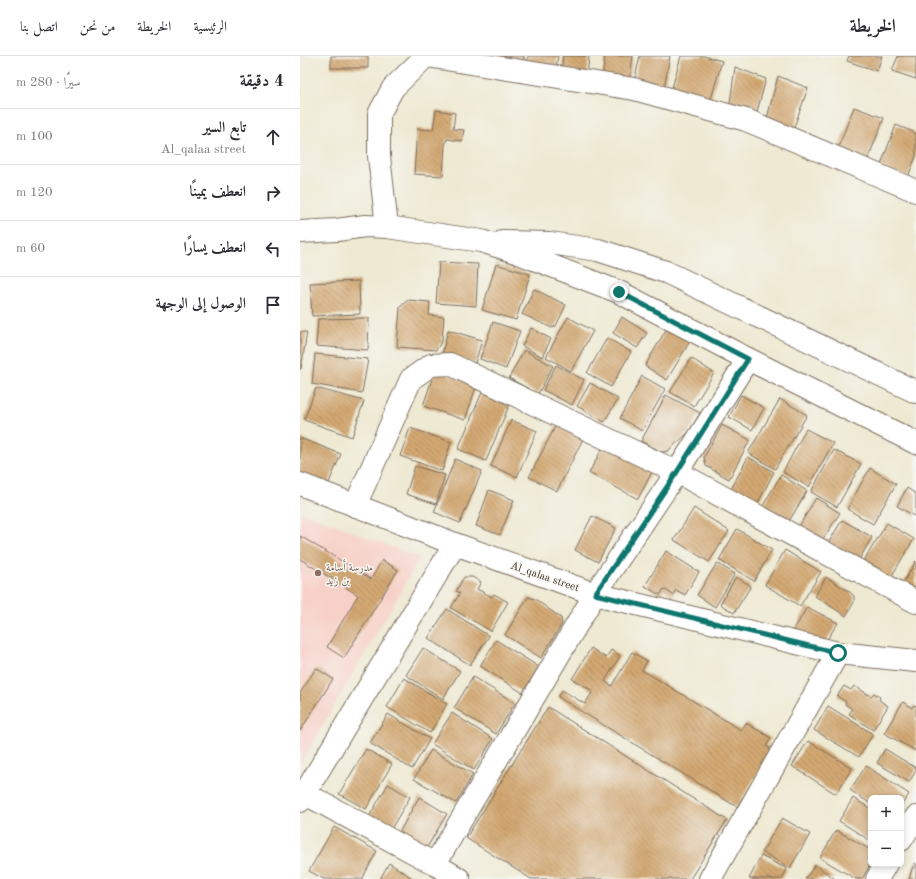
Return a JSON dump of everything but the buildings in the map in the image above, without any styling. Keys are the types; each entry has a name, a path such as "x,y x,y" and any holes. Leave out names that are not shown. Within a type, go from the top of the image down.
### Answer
{"street":[{"path":"387,228 379,156 379,114 393,88 426,56 634,89 746,120 916,191"},
{"path":"300,232 337,230 365,226 481,241 550,243 598,250 666,272 916,392"},
{"path":"481,241 516,252 619,292 748,359 916,443"},
{"path":"435,864 595,594 677,472 748,359"},
{"path":"355,506 411,379 431,365 450,364 677,472 916,602"},
{"name":"Al_qalaa street","path":"300,484 455,544 595,594 838,653 916,661"},
{"path":"455,544 301,795 435,864 459,879"},
{"path":"710,879 838,653"},
{"path":"904,835 916,817"},
{"path":"876,879 884,867"}],"shaded area":[{"path":"300,511 420,558 300,765"}],"place":[{"name":"مدرسة أسامة بن زيد","path":"318,573"}],"route":[{"path":"619,292 748,359 677,472 595,594 838,653"}]}
